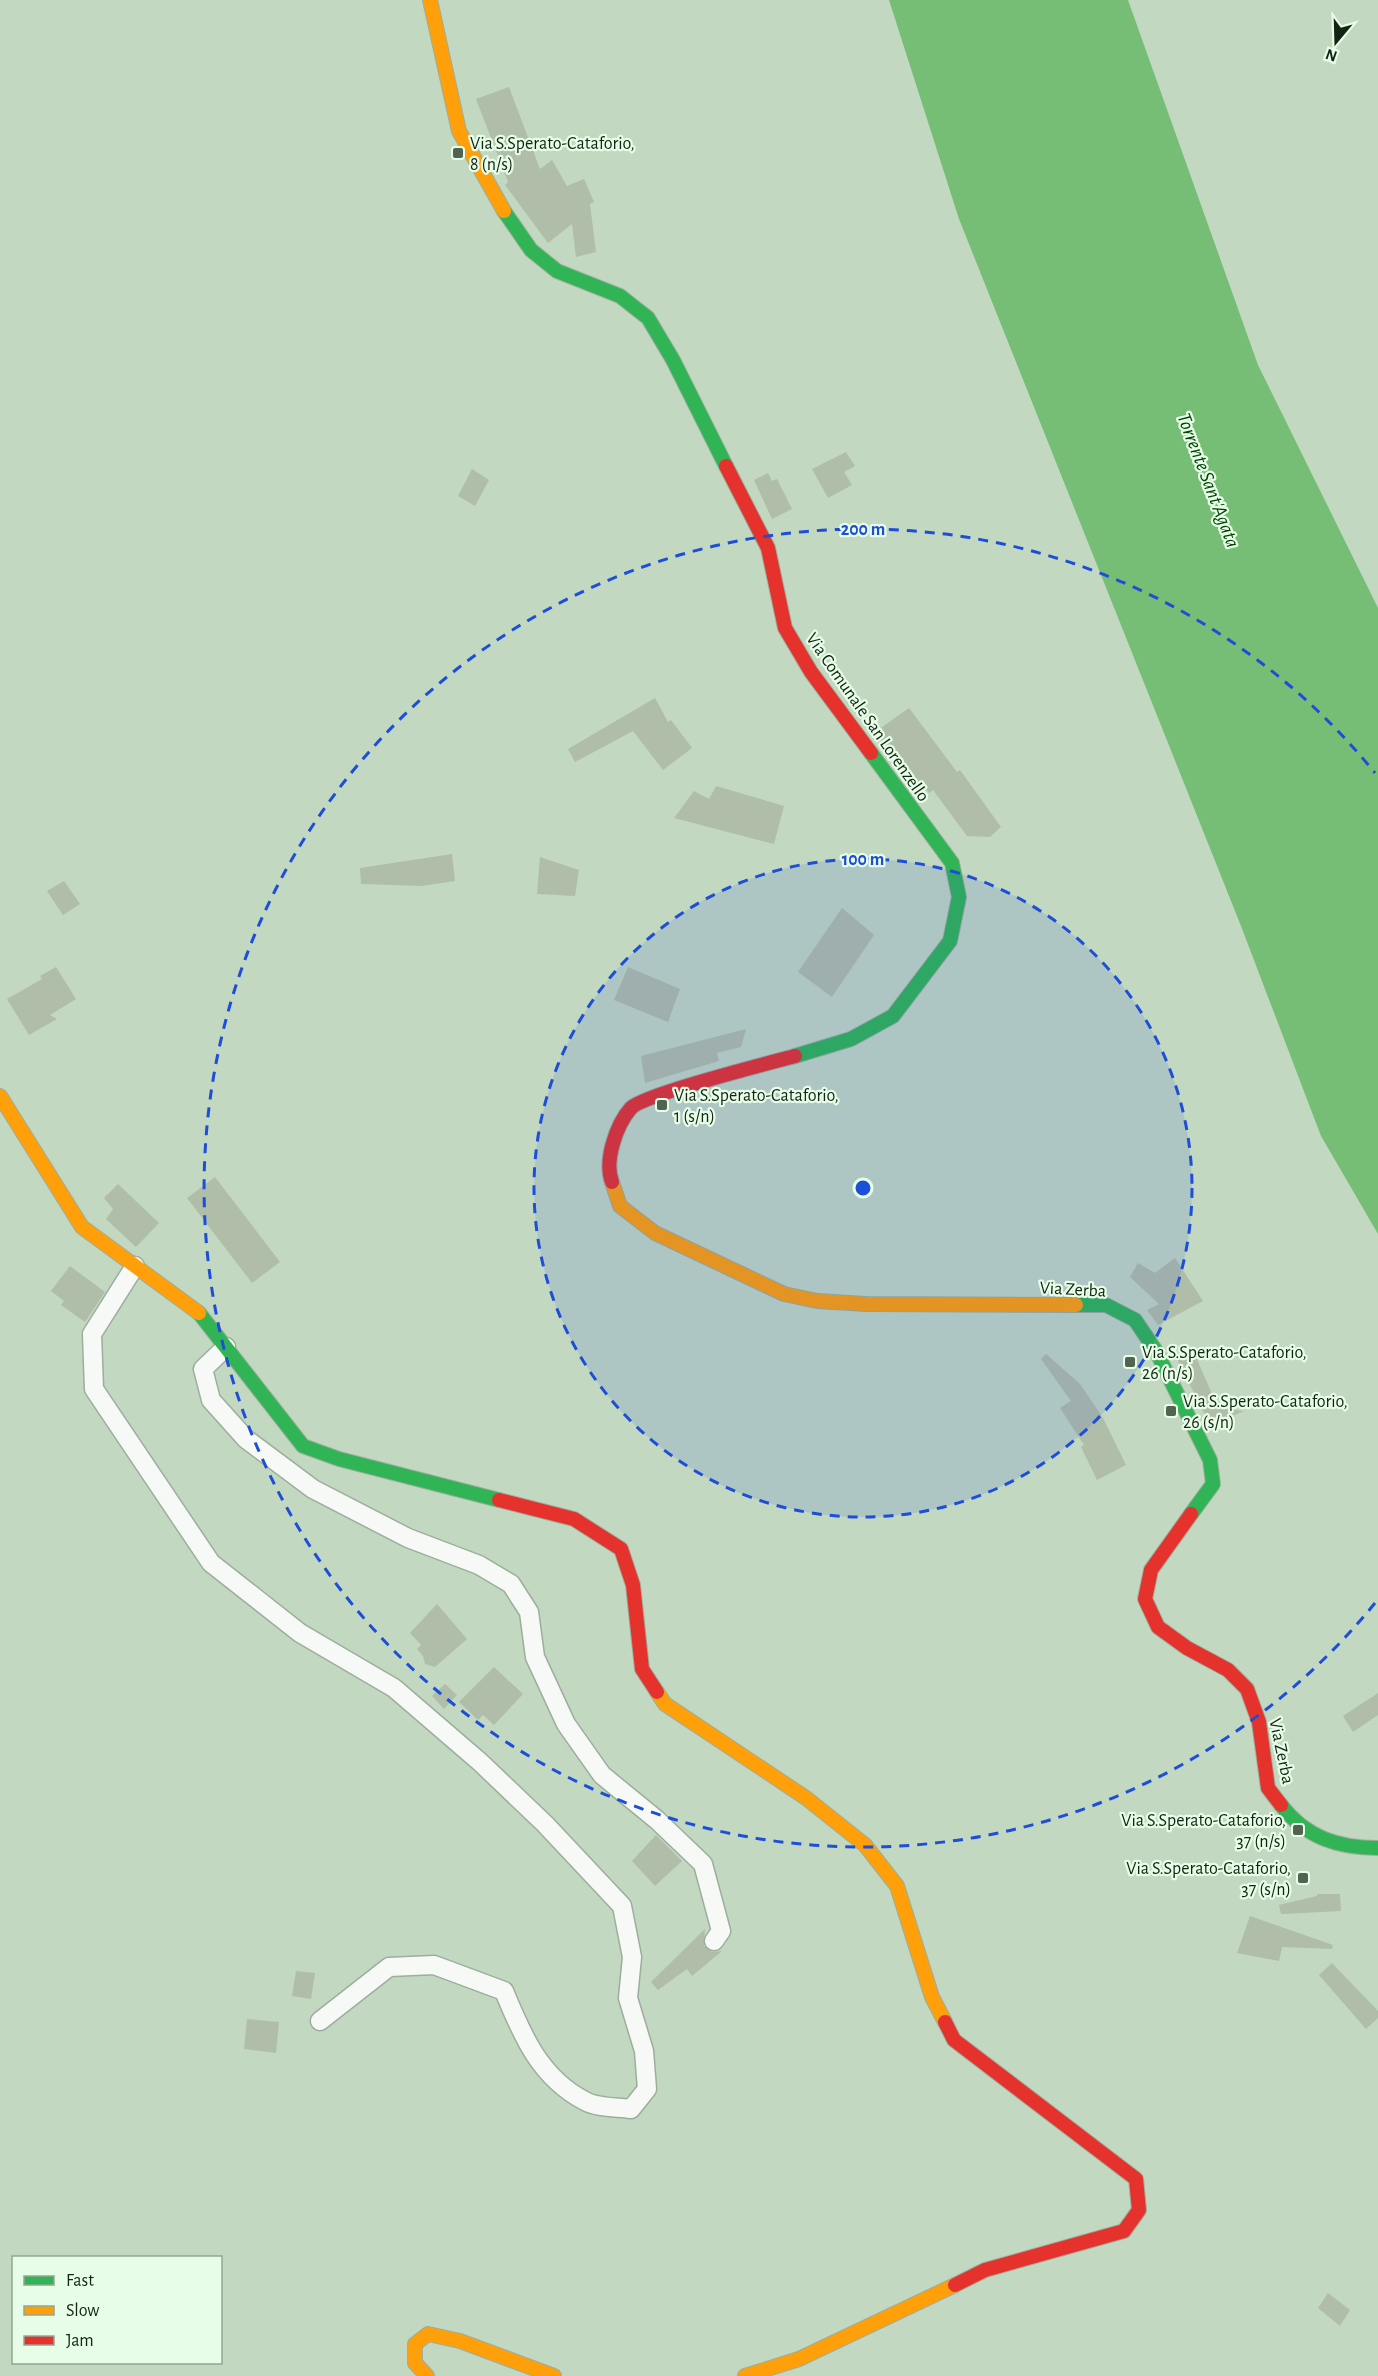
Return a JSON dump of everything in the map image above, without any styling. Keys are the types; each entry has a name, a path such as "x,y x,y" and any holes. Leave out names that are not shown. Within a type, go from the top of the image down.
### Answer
{"street":[{"name":"Via Comunale San Lorenzello","path":"430,0 459,131 492,193 531,250 557,271 620,296 648,318 673,360 768,548 785,628 811,672 952,863 959,897 950,941 892,1016 851,1039 660,1095 632,1107 614,1139 609,1175"},
{"path":"0,1096 82,1227 203,1317 303,1446 339,1459 574,1519 621,1549 633,1585 642,1669 665,1704 806,1798 865,1845 897,1886 932,1997 954,2040 1136,2179 1139,2210 1124,2231 986,2270 799,2359 745,2376"},
{"name":"Via Zerba","path":"609,1175 620,1206 655,1233 784,1294 817,1301 866,1304 1107,1305 1135,1320 1156,1351 1210,1460 1213,1484 1151,1570 1145,1599 1158,1627 1187,1648 1228,1670 1247,1689 1259,1722 1268,1788 1290,1817 1318,1838 1350,1848 1378,1848"},
{"path":"135,1266 92,1334 94,1389 211,1563 300,1633 394,1688 480,1762 529,1809 622,1906 632,1957 628,1998 644,2052 646,2089 631,2109 586,2103 551,2078 524,2042 504,1990 434,1965 389,1966 320,2021"},
{"path":"226,1347 203,1369 211,1400 246,1439 313,1490 408,1538 479,1565 511,1584 529,1612 535,1657 566,1724 602,1775 657,1820 703,1864 721,1930 714,1941"},
{"path":"427,2376 415,2363 415,2344 428,2334 460,2341 554,2376"}],"water":[{"name":"Torrente Sant'Agata","path":"889,0 1128,0 1258,365 1378,608 1378,1234 1321,1136 1241,926 959,219"}],"building":[{"path":"509,87 540,169 552,160 567,186 584,179 594,202 590,204 596,252 576,257 572,224 548,243 505,185 508,182 476,99"},
{"path":"846,452 855,466 844,472 852,485 828,498 812,469"},
{"path":"472,469 489,480 475,506 458,496"},
{"path":"768,473 772,481 777,479 792,509 772,519 754,480"},
{"path":"655,698 668,722 671,720 692,748 663,770 633,731 575,762 568,749"},
{"path":"909,708 957,772 960,770 1001,827 990,837 967,836 933,790 929,793 920,780 915,783 875,732"},
{"path":"716,786 784,806 774,844 674,818 694,791 709,799"},
{"path":"452,854 455,881 422,886 361,884 360,868"},
{"path":"540,857 579,870 575,896 537,894"},
{"path":"64,881 80,904 63,915 47,891"},
{"path":"842,908 874,935 832,997 798,972"},
{"path":"56,967 76,999 50,1015 57,1019 29,1035 7,999 42,979 40,976"},
{"path":"628,967 680,989 668,1022 614,1000"},
{"path":"746,1029 741,1047 717,1053 719,1061 645,1083 641,1056"},
{"path":"215,1177 280,1262 252,1283 187,1198"},
{"path":"118,1184 159,1223 136,1247 106,1219 113,1209 104,1198"},
{"path":"1175,1258 1203,1301 1158,1325 1147,1310 1159,1304 1130,1277 1138,1263 1155,1273"},
{"path":"70,1266 105,1292 85,1322 61,1305 64,1301 51,1291"},
{"path":"1193,1350 1218,1408 1244,1411 1210,1425 1176,1357"},
{"path":"1046,1354 1080,1384 1103,1418 1126,1465 1097,1480 1081,1447 1084,1445 1060,1408 1071,1401 1041,1359"},
{"path":"437,1604 467,1639 435,1667 425,1664 423,1656 417,1649 421,1645 410,1633"},
{"path":"494,1667 523,1694 494,1725 483,1715 478,1720 459,1702"},
{"path":"445,1684 457,1695 444,1709 432,1696"},
{"path":"1378,1693 1378,1715 1353,1732 1343,1716"},
{"path":"656,1835 682,1861 655,1886 632,1861"},
{"path":"1317,1894 1340,1894 1341,1911 1281,1914 1279,1905 1317,1896"},
{"path":"1250,1916 1333,1945 1332,1949 1282,1947 1279,1961 1237,1953"},
{"path":"705,1929 704,1946 712,1952 722,1951 692,1976 687,1969 658,1990 651,1982"},
{"path":"1332,1963 1378,2011 1378,2018 1366,2029 1319,1975"},
{"path":"296,1971 315,1973 311,1999 292,1996"},
{"path":"247,2019 279,2022 276,2053 244,2049"},
{"path":"1328,2293 1350,2310 1340,2326 1318,2308"}],"traffic: fast":[{"path":"504,211 531,250 557,271 620,296 648,318 673,360 726,466"},
{"path":"795,1056 851,1039 893,1016 950,941 959,897 952,863 871,753"},
{"path":"1076,1305 1106,1305 1135,1320 1156,1351 1210,1460 1213,1484 1191,1514"},
{"path":"199,1313 303,1446 339,1459 499,1500"},
{"path":"1281,1805 1301,1826 1324,1839 1350,1846 1378,1848"}],"traffic: slow":[{"path":"430,0 459,131 504,211"},
{"path":"0,1096 82,1227 199,1313"},
{"path":"612,1182 620,1206 655,1233 784,1294 817,1301 866,1304 1076,1305"},
{"path":"657,1692 665,1704 806,1798 865,1845 897,1886 932,1997 945,2022"},
{"path":"745,2376 799,2359 955,2285"},
{"path":"427,2376 415,2363 415,2344 428,2334 460,2341 554,2376"}],"traffic: jam":[{"path":"726,466 768,548 785,628 811,672 871,753"},
{"path":"612,1182 609,1164 613,1144 616,1133 631,1108 658,1095 795,1056"},
{"path":"499,1500 574,1519 621,1549 633,1585 642,1669 657,1692"},
{"path":"1191,1514 1151,1570 1145,1599 1158,1627 1187,1648 1228,1670 1247,1689 1259,1722 1268,1788 1281,1805"},
{"path":"945,2022 954,2040 1136,2179 1139,2210 1124,2231 985,2270 955,2285"}],"place":[{"name":"Via S.Sperato-Cataforio, 8 (n/s)","path":"458,153"},
{"name":"Via S.Sperato-Cataforio, 1 (s/n)","path":"662,1105"},
{"name":"Via S.Sperato-Cataforio, 26 (n/s)","path":"1130,1362"},
{"name":"Via S.Sperato-Cataforio, 26 (s/n)","path":"1171,1411"},
{"name":"Via S.Sperato-Cataforio, 37 (n/s)","path":"1298,1830"},
{"name":"Via S.Sperato-Cataforio, 37 (s/n)","path":"1303,1878"}]}
